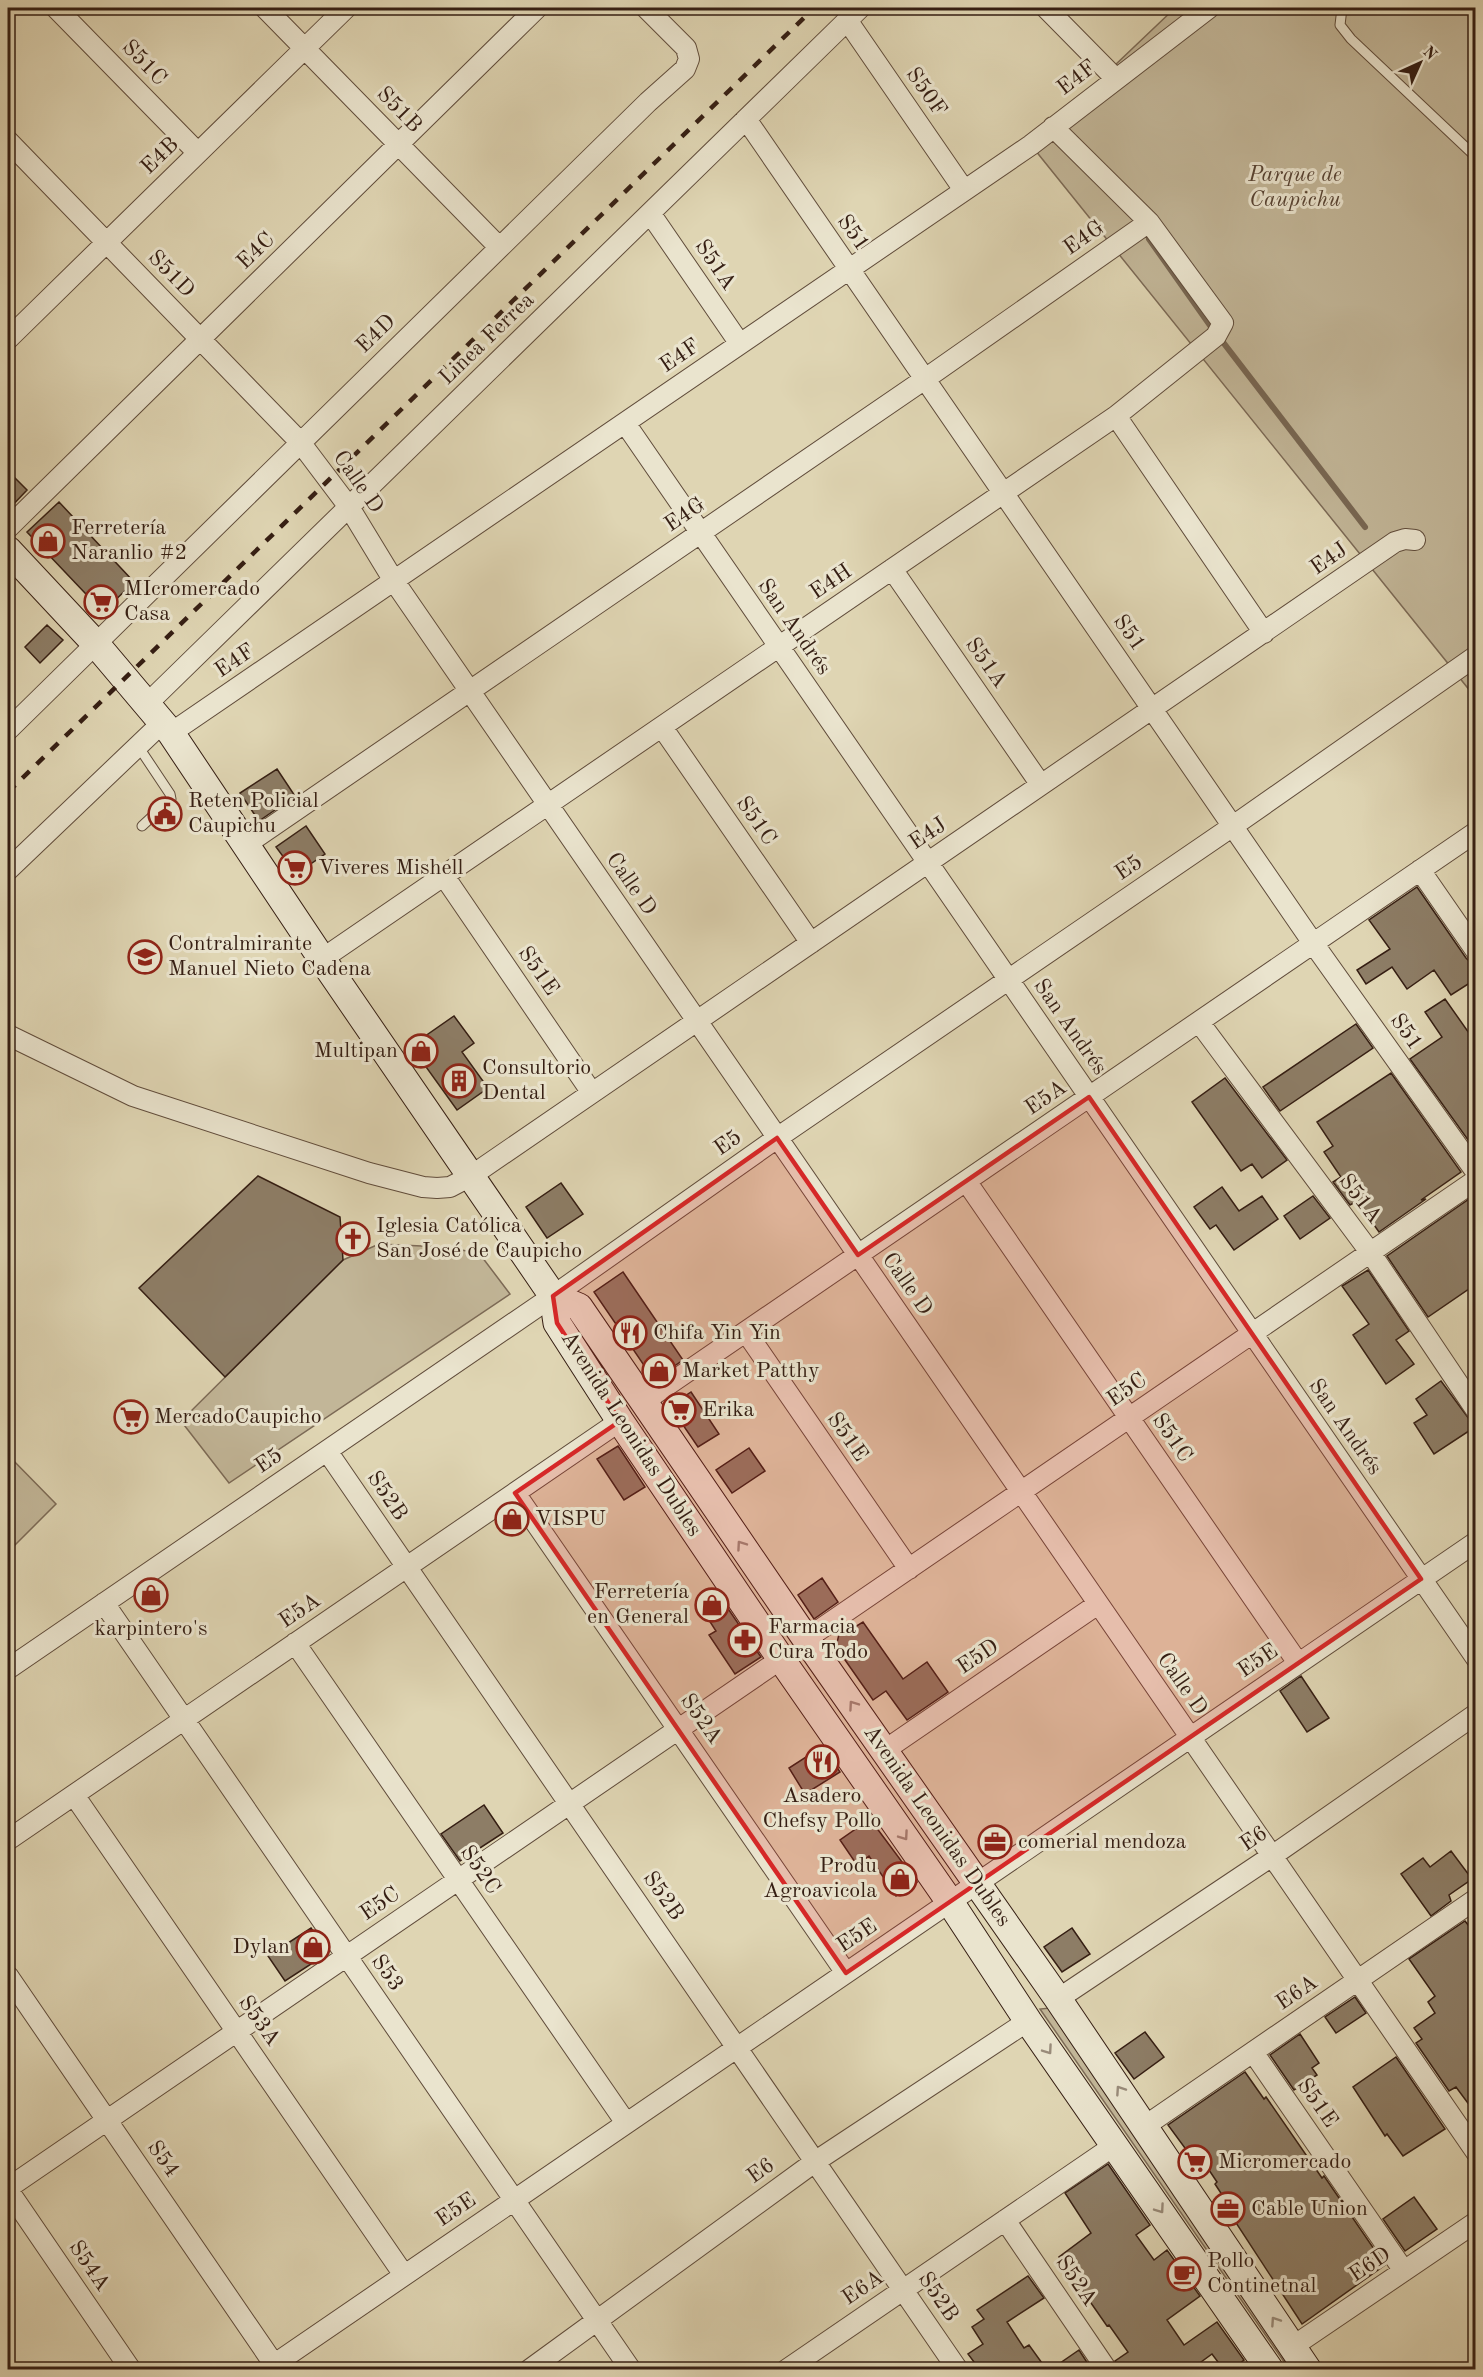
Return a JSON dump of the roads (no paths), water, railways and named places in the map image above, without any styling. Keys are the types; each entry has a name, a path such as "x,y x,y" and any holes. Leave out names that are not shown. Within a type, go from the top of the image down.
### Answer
{"main road":[{"name":"Avenida Leonidas Dubles","path":"8,550 95,643 160,720 553,1296 557,1323 620,1421 781,1659 950,1902 1028,2021 1270,2369"},
{"name":"Avenida Leonidas Dubles","path":"553,1296 579,1307 806,1639 1058,1999 1308,2370"}],"street":[{"name":"S51C","path":"56,8 198,153"},
{"name":"S51B","path":"265,8 499,247"},
{"name":"E4B","path":"8,339 346,8"},
{"name":"E4C","path":"8,528 537,8"},
{"name":"E4D","path":"8,730 499,247 685,69 689,59 686,48 646,8"},
{"path":"1046,8 1116,78"},
{"name":"E4F","path":"8,870 138,746 160,720 394,581 1031,145 1209,8"},
{"name":"Linea Ferrea","path":"160,720 349,507 854,14"},
{"name":"S50F","path":"854,14 964,190"},
{"name":"S51","path":"746,119 1313,943 1476,1172"},
{"path":"1053,127 1149,222"},
{"name":"S51D","path":"8,141 300,442"},
{"name":"S51A","path":"650,213 740,344"},
{"name":"E4G","path":"245,845 925,379 1149,222"},
{"name":"E4H","path":"322,960 1116,416 1212,340 1222,327 1222,323 1149,222"},
{"path":"1116,416 1264,633"},
{"name":"San Andrés","path":"625,423 1476,1658"},
{"name":"Calle D","path":"300,442 349,507 394,581 1476,2152"},
{"name":"E4J","path":"8,1035 133,1095 369,1173 423,1187 450,1187 471,1176 1395,542 1405,539 1415,540"},
{"name":"S51A","path":"892,569 1041,785"},
{"name":"E5","path":"8,1669 553,1296 777,1138 1233,826 1476,656"},
{"name":"S51C","path":"662,727 811,943"},
{"name":"E5A","path":"643,1402 1476,832"},
{"path":"1420,870 1476,951"},
{"name":"S51E","path":"444,876 592,1093"},
{"name":"S51A","path":"1199,1022 1370,1252 1476,1410"},
{"name":"E5C","path":"806,1639 1476,1180"},
{"name":"S51C","path":"966,1181 1298,1663"},
{"name":"S51E","path":"746,1332 909,1569"},
{"name":"E5A","path":"8,1840 620,1421"},
{"name":"S52B","path":"327,1450 958,2370"},
{"name":"S52A","path":"515,1493 846,1973"},
{"name":"E5E","path":"273,2368 404,2275 1476,1542"},
{"name":"S53","path":"104,1603 631,2370"},
{"name":"E5D","path":"885,1750 1098,1604"},
{"name":"S52C","path":"295,1643 626,2123"},
{"name":"E5C","path":"8,2189 781,1659"},
{"name":"E6","path":"1058,1999 1272,1856 1476,1714"},
{"name":"S53A","path":"74,1795 404,2275"},
{"name":"E6A","path":"1145,2126 1357,1980 1472,1909"},
{"name":"S54","path":"8,1976 273,2368"},
{"name":"E6","path":"529,2370 816,2161 1028,2021"},
{"name":"S51E","path":"1253,2052 1404,2271"},
{"name":"E6A","path":"788,2369 1115,2145"},
{"name":"S54A","path":"8,2189 131,2370"},
{"name":"S52A","path":"1005,2220 1107,2370"},
{"name":"E6D","path":"1292,2347 1476,2222"}],"lane":[{"path":"1342,8 1340,25 1351,39 1476,157"},
{"path":"138,746 171,799 142,826"}],"waterway":[{"path":"1149,239 1214,331"},
{"path":"1219,337 1365,527"}],"railway":[{"path":"8,792 814,8"}],"place":[{"name":"Ferretería Naranlio #2","path":"48,541"},
{"name":"MIcromercado Casa","path":"101,602"},
{"name":"Reten Policial Caupichu","path":"165,814"},
{"name":"Viveres Mishell","path":"295,868"},
{"name":"Contralmirante Manuel Nieto Cadena","path":"145,957"},
{"name":"Multipan","path":"421,1051"},
{"name":"Consultorio Dental","path":"459,1081"},
{"name":"Iglesia Católica San José de Caupicho","path":"353,1239"},
{"name":"Chifa Yin Yin","path":"630,1333"},
{"name":"Market Patthy","path":"659,1371"},
{"name":"Erika","path":"679,1410"},
{"name":"MercadoCaupicho","path":"131,1417"},
{"name":"VISPU","path":"512,1519"},
{"name":"karpintero's","path":"151,1595"},
{"name":"Ferretería en General","path":"712,1605"},
{"name":"Farmacia Cura Todo","path":"745,1640"},
{"name":"Asadero Chefsy Pollo","path":"822,1762"},
{"name":"comerial mendoza","path":"995,1842"},
{"name":"Produ Agroavicola","path":"900,1879"},
{"name":"Dylan","path":"313,1947"},
{"name":"Micromercado","path":"1195,2162"},
{"name":"Cable Union","path":"1228,2209"},
{"name":"Pollo Continetnal","path":"1184,2274"}],"park label":[{"name":"Parque de Caupichu","path":"1295,188"}]}
